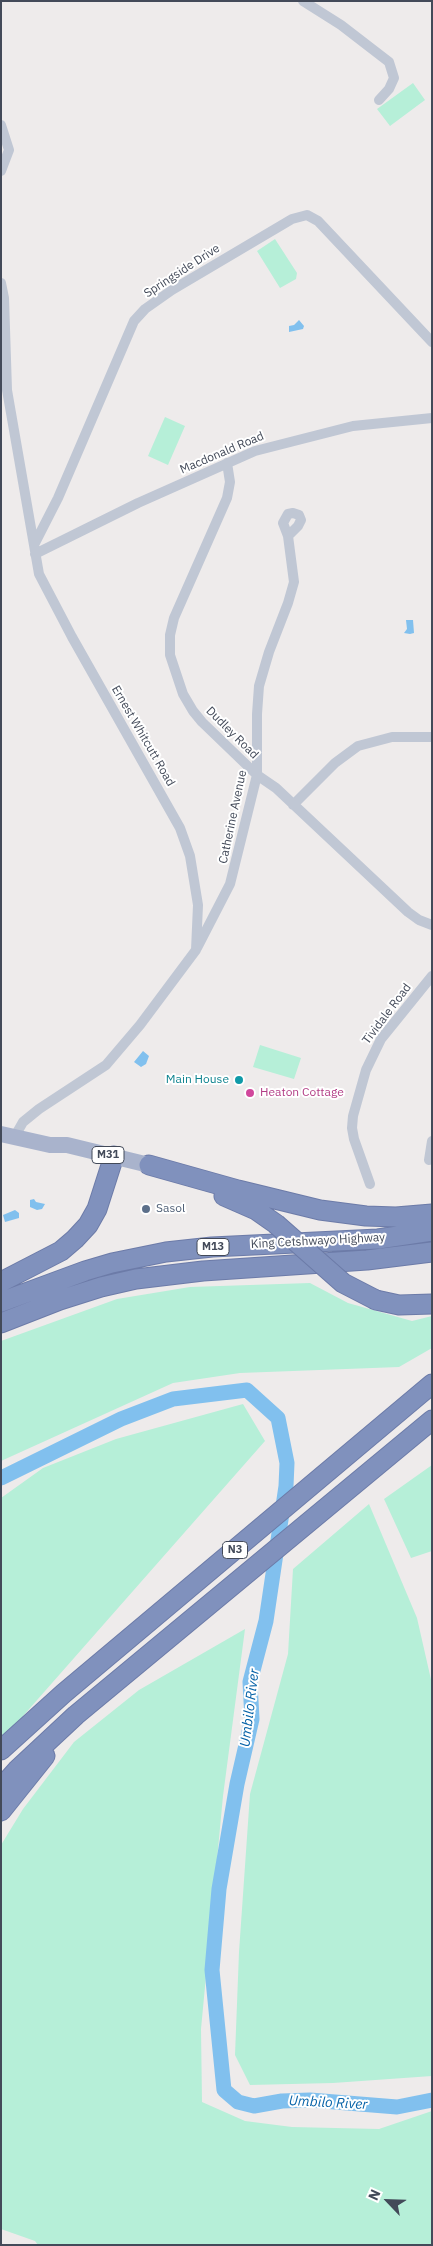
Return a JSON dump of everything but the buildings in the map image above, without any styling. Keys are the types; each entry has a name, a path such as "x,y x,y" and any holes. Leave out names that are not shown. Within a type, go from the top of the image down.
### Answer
{"highway":[{"path":"1,1282 61,1251 88,1225 97,1209 113,1160"},
{"path":"148,1169 320,1210 396,1217 432,1214"},
{"path":"148,1169 240,1202 256,1210 276,1224 343,1283 376,1300 399,1305 432,1304"},
{"name":"King Cetshwayo Highway","path":"1,1302 84,1270 166,1252 212,1247 378,1239 432,1231"},
{"name":"King Cetshwayo Highway","path":"1,1322 60,1300 101,1287 136,1279 202,1271 367,1260 432,1252"},
{"path":"202,1271 234,1273 357,1271 432,1263"},
{"name":"N3","path":"1,1750 19,1732 432,1384"},
{"name":"N3","path":"1,1788 17,1770 76,1715 432,1420"},
{"path":"1,1811 76,1715"}],"main road":[{"name":"M31","path":"8,1135 50,1145 64,1153 113,1160 148,1169"}],"street":[{"path":"303,1 341,25 389,62 394,78 389,89 379,100"},
{"path":"1,125 9,150 1,172"},
{"name":"Springside Drive","path":"34,550 134,321 145,309 172,290 292,219 307,215 326,228 432,342"},
{"name":"Ernest Whitcutt Road","path":"1,284 4,298 7,390 34,550 43,585 173,815 186,842 197,892 196,950"},
{"name":"Macdonald Road","path":"34,550 227,463 278,444 344,427 432,418"},
{"name":"Dudley Road","path":"227,463 230,482 227,498 174,618 169,645 183,694 193,711 257,775 271,785 408,912 419,920 432,925"},
{"name":"Catherine Avenue","path":"196,950 230,884 257,775 259,686 294,582 288,536"},
{"path":"293,805 334,763 358,746 392,737 432,737"},
{"path":"8,1135 28,1117 98,1072 115,1056 196,950"},
{"name":"Tividale Road","path":"370,1184 352,1128 353,1116 363,1079 373,1053 381,1039 432,976"},
{"path":"430,1160 432,1141"}],"green space":[{"path":"413,83 425,100 390,126 377,109"},
{"path":"275,239 297,273 296,279 280,288 257,251"},
{"path":"165,417 185,426 168,465 148,456"},
{"path":"260,1045 301,1058 294,1079 253,1067"},
{"path":"310,1283 348,1303 412,1321 432,1316 432,1348 399,1367 240,1373 173,1383 1,1461 1,1341 117,1299 190,1287"},
{"path":"243,1404 265,1441 1,1741 1,1498 43,1468 116,1439"},
{"path":"432,1465 432,1551 411,1558 384,1499"},
{"path":"369,1504 417,1618 432,1684 432,2076 333,2083 250,2085 235,2055 239,1952 250,1794 288,1654 293,1569"},
{"path":"245,1629 223,1796 201,2029 202,2102 245,2121 292,2127 379,2129 432,2111 432,2245 38,2245 35,2241 1,2229 1,1845 23,1809 74,1742 139,1690"}],"water":[{"path":"299,320 304,326 303,329 289,332 289,326 294,325"},
{"path":"406,620 413,620 414,633 404,633 407,629"},
{"path":"143,1051 149,1056 146,1064 141,1067 134,1062"},
{"path":"34,1199 36,1202 45,1204 42,1209 37,1210 30,1207 30,1200"},
{"path":"15,1210 19,1213 19,1218 5,1222 3,1215"}],"waterway":[{"name":"Umbilo River","path":"1,1478 121,1419 173,1399 247,1390 278,1418 287,1463 286,1486 266,1621 250,1682 252,1719 237,1784 219,1889 212,1970 224,2090 238,2102 254,2106 282,2101 310,2100 397,2107 432,2100"}],"place":[{"name":"Main House","path":"239,1080"},
{"name":"Heaton Cottage","path":"250,1093"},
{"name":"Sasol","path":"146,1209"}]}
